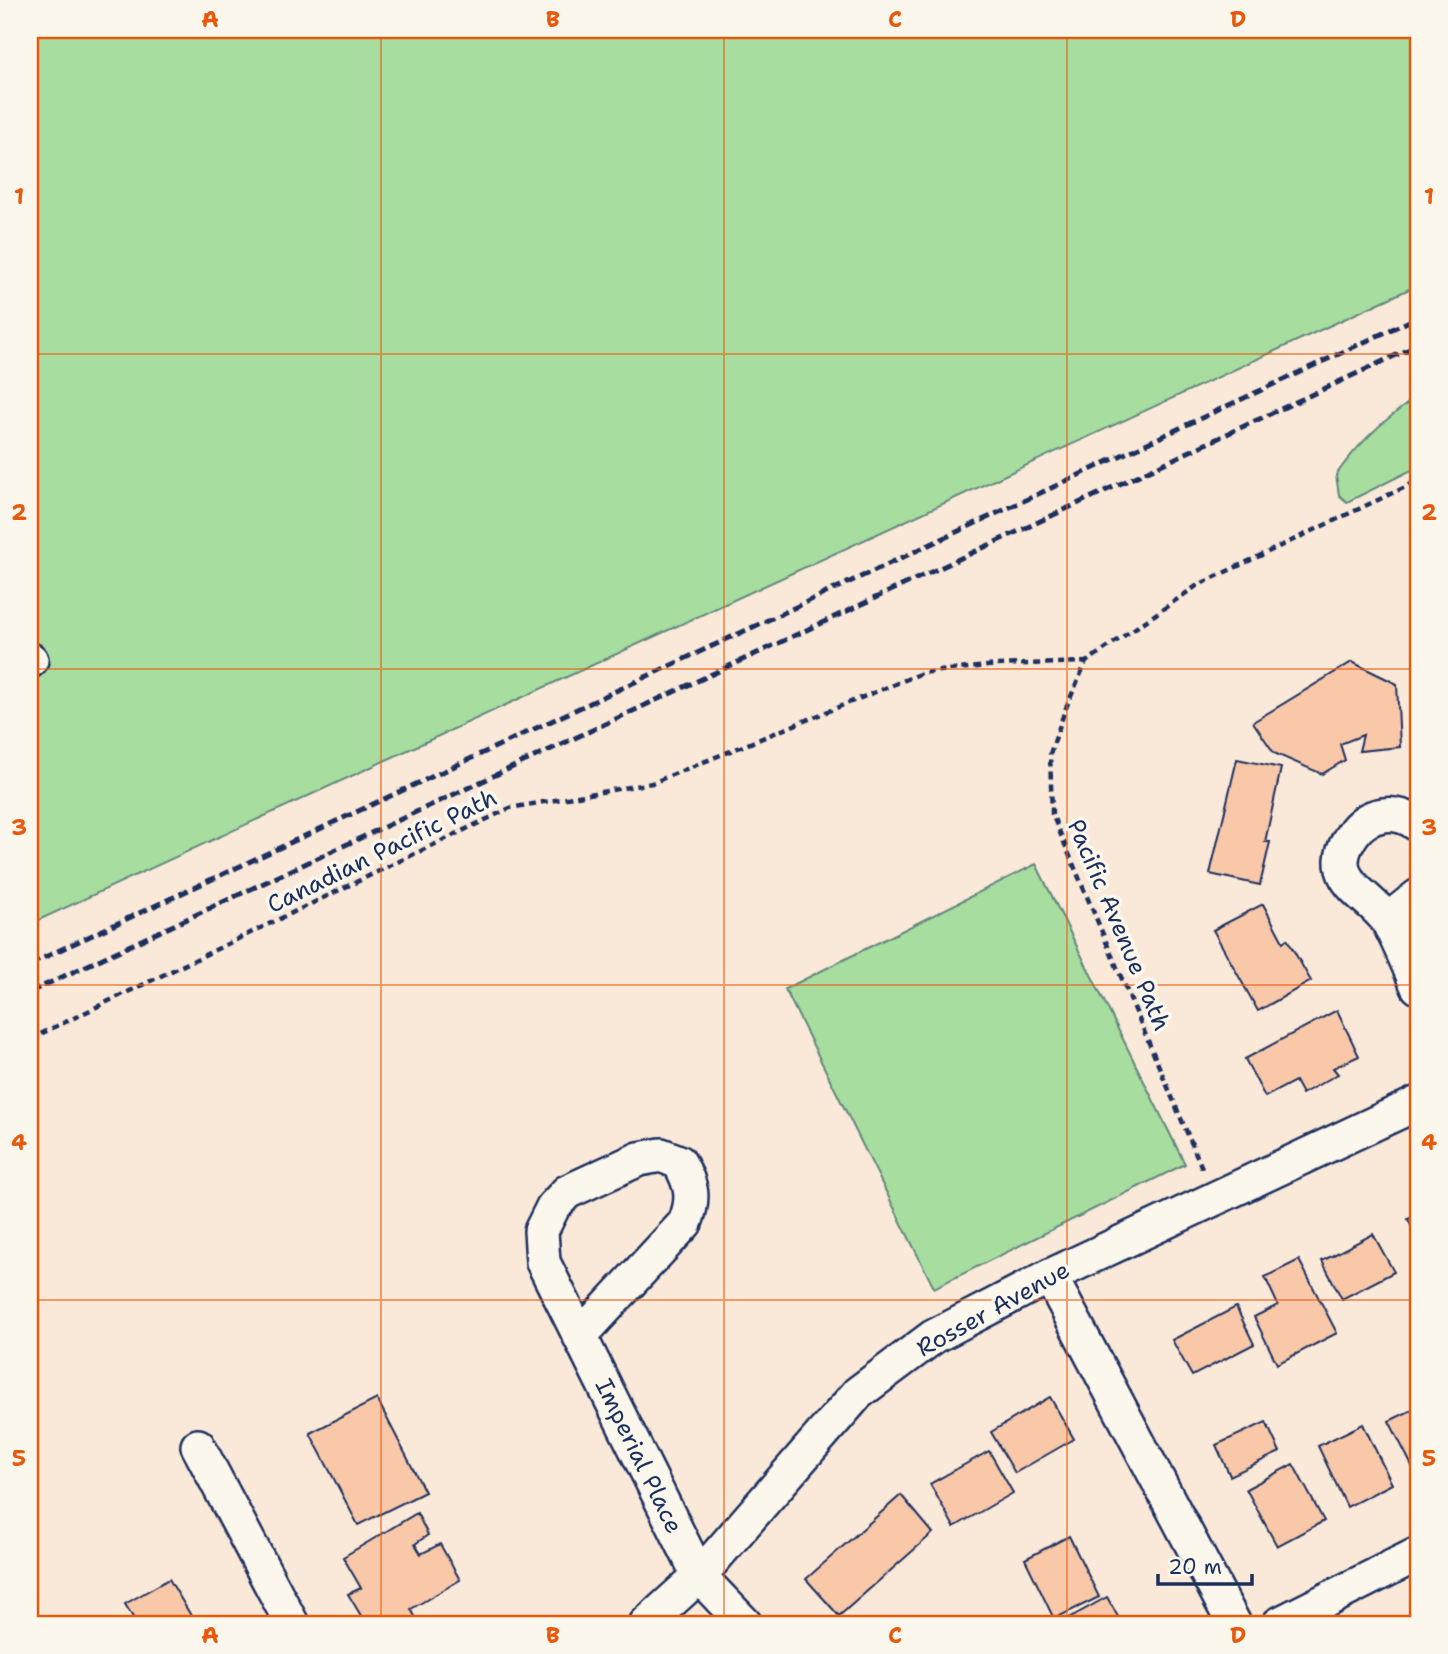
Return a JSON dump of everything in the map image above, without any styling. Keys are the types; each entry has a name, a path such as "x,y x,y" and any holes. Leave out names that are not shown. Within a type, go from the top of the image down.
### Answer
{"street":[{"path":"1418,825 1400,815 1384,815 1357,828 1343,855 1344,871 1350,885 1388,920 1418,987"},
{"path":"1388,920 1418,897"},
{"name":"Rosser Avenue","path":"646,1624 699,1576 858,1394 933,1336 1050,1276 1418,1103"},
{"name":"Imperial Place","path":"579,1336 685,1223 692,1205 691,1184 679,1162 661,1156 639,1159 567,1192 553,1207 541,1231 543,1262 579,1336 699,1576 745,1624"},
{"path":"1050,1276 1234,1624"},
{"path":"198,1446 292,1624"},
{"path":"1279,1624 1418,1554"}],"path":[{"path":"1086,662 1198,585 1418,481"},
{"name":"Canadian Pacific Path","path":"30,1039 510,808 652,783 922,673 997,665 1086,662"},
{"name":"Pacific Avenue Path","path":"1086,662 1050,754 1052,814 1215,1198"}],"green space":[{"path":"30,30 1418,30 1418,285 30,924"},
{"path":"1418,396 1418,467 1347,502 1339,495 1336,475 1373,432"},
{"path":"1036,864 1185,1164 934,1288 785,989"}],"building":[{"path":"1352,662 1397,684 1400,747 1359,751 1363,735 1340,744 1345,760 1322,774 1274,753 1253,722"},
{"path":"1237,759 1281,768 1265,842 1270,842 1260,885 1210,874"},
{"path":"1263,904 1283,942 1287,939 1311,981 1258,1011 1213,930"},
{"path":"1337,1010 1359,1056 1333,1068 1338,1074 1302,1094 1295,1081 1265,1097 1245,1059"},
{"path":"1418,1214 1418,1241 1408,1219"},
{"path":"1373,1234 1394,1272 1342,1299 1322,1261"},
{"path":"1299,1260 1337,1333 1277,1364 1254,1317 1278,1305 1265,1277"},
{"path":"1236,1307 1254,1344 1192,1376 1172,1340"},
{"path":"1050,1397 1074,1439 1015,1473 991,1432"},
{"path":"377,1399 425,1492 358,1525 310,1433"},
{"path":"1418,1407 1418,1463 1412,1466 1389,1421"},
{"path":"1266,1422 1280,1452 1230,1476 1216,1445"},
{"path":"1363,1424 1392,1484 1347,1507 1318,1446"},
{"path":"989,1451 1013,1493 954,1527 930,1484"},
{"path":"1293,1464 1324,1521 1277,1546 1246,1489"},
{"path":"901,1495 933,1533 839,1616 806,1579"},
{"path":"417,1513 428,1535 415,1544 421,1554 440,1544 460,1580 411,1609 417,1620 409,1624 366,1624 348,1594 361,1588 343,1557"},
{"path":"1069,1536 1099,1597 1054,1619 1025,1559"},
{"path":"169,1579 196,1624 137,1624 125,1604"},
{"path":"1107,1597 1122,1624 1063,1624 1062,1622"},
{"path":"915,1616 919,1624 899,1624"}],"railway":[{"path":"30,964 1418,317"},
{"path":"30,992 1418,345"}]}
